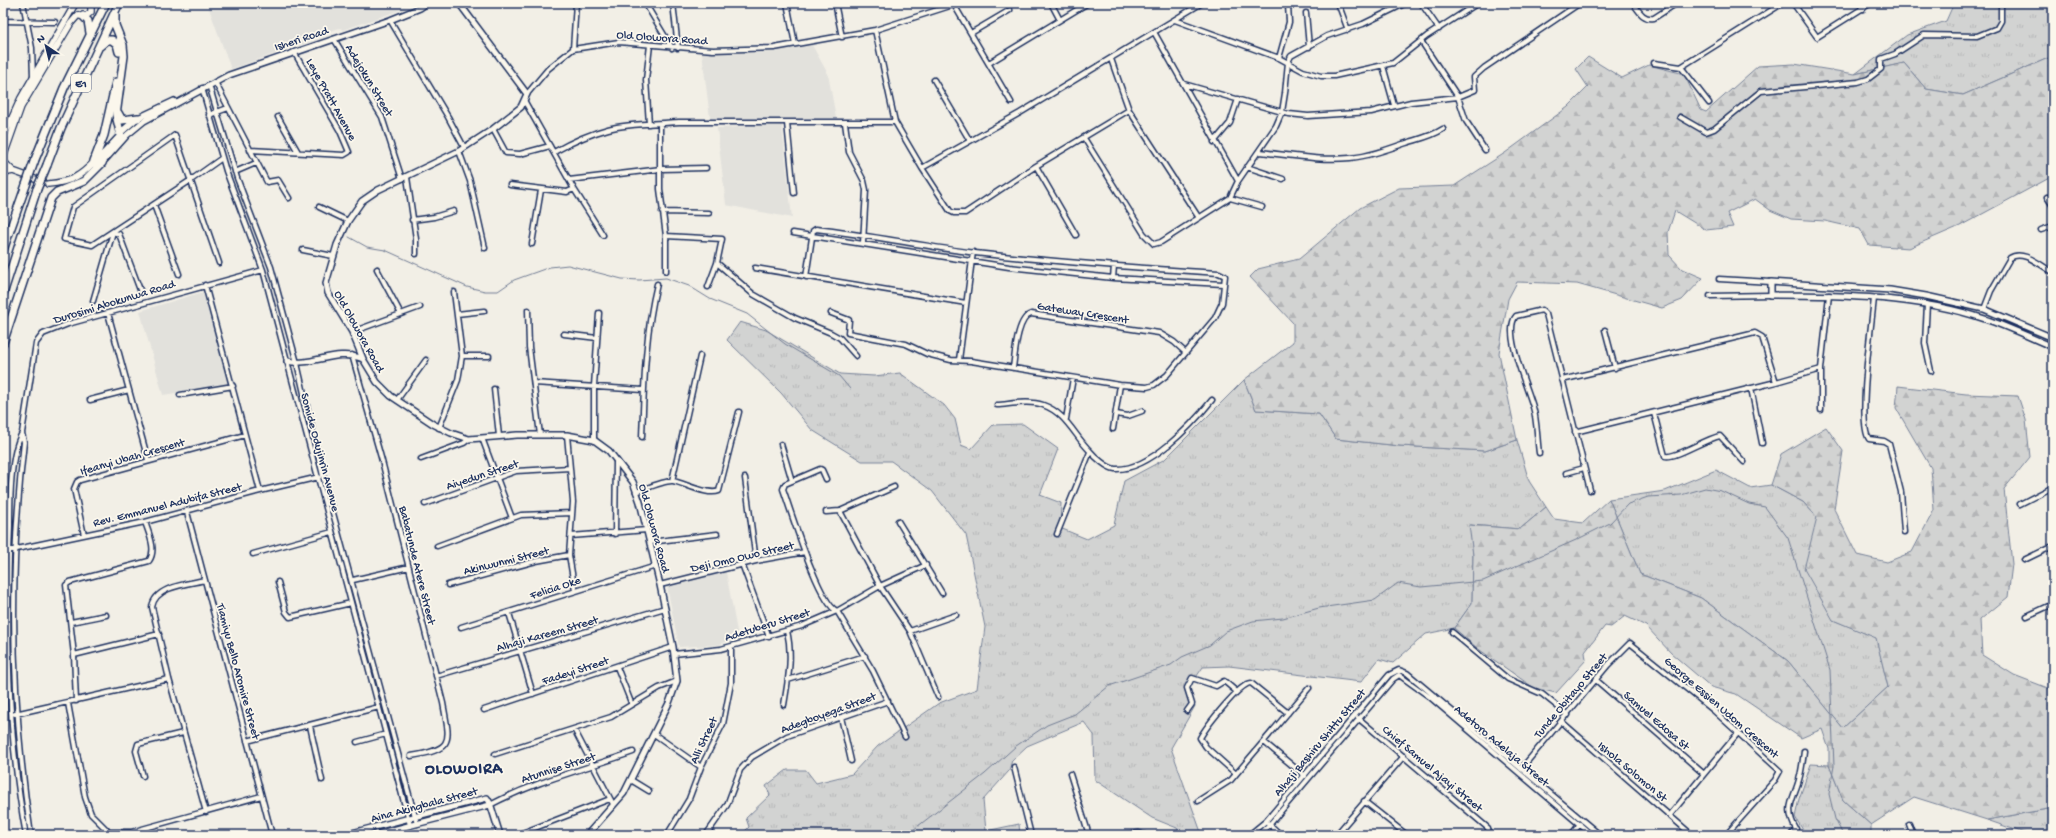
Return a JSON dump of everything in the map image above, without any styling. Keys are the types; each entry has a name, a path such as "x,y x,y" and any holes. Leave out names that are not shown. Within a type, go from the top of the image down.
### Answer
{"highway":[{"name":"E1","path":"3,250 51,117 90,33 106,3"},
{"path":"90,170 121,136 117,112 124,56 123,45 114,20 117,6"},
{"name":"E1","path":"3,294 37,189 61,128 117,6"},
{"path":"81,16 88,21 90,33"},
{"path":"93,58 103,42 107,40 115,41 119,48 120,55 115,89 104,135 94,161"},
{"path":"117,112 122,120 138,118"},
{"path":"3,343 51,198 57,192 84,181 102,163"}],"main road":[{"path":"13,170 3,172 3,160 21,107 71,23 81,16 91,12 91,3"},
{"path":"75,4 75,10 81,16"},
{"path":"3,138 33,77 75,4"},
{"name":"Isheri Road","path":"48,184 69,181 84,171 121,132 138,118"},
{"name":"Isheri Road","path":"3,160 13,170 48,184 59,186 78,180 90,170 102,163"}],"street":[{"path":"23,3 28,21 33,56 33,77"},
{"name":"Isheri Road","path":"102,163 134,129 202,88 229,75 390,20 420,8 427,3"},
{"path":"459,3 527,94"},
{"path":"576,3 573,49 548,69 527,94 525,102 574,189 604,235"},
{"path":"645,3 672,48"},
{"path":"674,3 678,48"},
{"path":"787,3 795,44"},
{"path":"835,3 842,37"},
{"path":"1051,3 1060,20"},
{"path":"989,63 1088,3"},
{"path":"922,168 1111,59 1202,3"},
{"path":"1338,3 1348,30"},
{"path":"1084,138 1136,223 1150,242 1154,244 1161,242 1230,198 1238,181 1272,133 1282,112 1288,62 1294,53 1309,47 1327,36 1348,30 1376,19 1406,3"},
{"path":"1421,3 1439,29"},
{"path":"1174,20 1279,58 1303,71 1321,76 1334,76 1383,66 1396,61 1421,41 1478,3"},
{"path":"1184,84 1297,116 1370,112 1394,105 1458,97 1475,90 1474,77 1484,68 1580,3"},
{"path":"1633,3 1643,17 1650,19 1677,3"},
{"path":"1654,63 1681,67 1783,3"},
{"path":"1793,3 1817,37 1871,3"},
{"path":"1859,3 1863,9"},
{"path":"1680,117 1706,132 1714,129 1760,91 1858,82 1868,79 1881,69 1881,59 1895,54 1924,35 1977,36 1997,28 2001,21 2001,3"},
{"path":"953,4 1011,102"},
{"name":"Old Olowora Road","path":"573,49 619,42 672,48 753,50 842,37 875,30 953,4"},
{"path":"1279,58 1289,22 1288,5"},
{"path":"971,33 1010,10"},
{"path":"1306,14 1309,47"},
{"path":"390,20 448,117 464,147"},
{"path":"3,21 55,22"},
{"path":"875,30 895,122 922,168 950,211 959,214 965,213 1036,166 1129,110"},
{"path":"1154,32 1184,84 1214,142 1238,181"},
{"name":"Adejokun Street","path":"334,39 382,117 404,178 416,239 416,254"},
{"path":"1421,41 1458,97 1466,121 1485,150"},
{"path":"649,124 646,80 650,45"},
{"name":"Leye Pratt Avenue","path":"250,150 344,155 348,152 340,131 294,52"},
{"path":"1111,59 1129,110 1199,218"},
{"path":"1383,66 1394,105"},
{"path":"1681,67 1709,103"},
{"path":"934,80 970,141"},
{"path":"215,82 267,182 278,180 289,198"},
{"path":"209,85 234,172 265,251 297,362 323,476 353,580 417,824"},
{"name":"Somide Odujinrin Avenue","path":"202,88 222,158 263,270 410,825"},
{"name":"Isheri Road","path":"138,118 165,104 184,98"},
{"path":"1214,142 1230,123 1238,99"},
{"name":"Old Olowora Road","path":"525,102 518,110 493,129 459,151 368,196 362,201 348,221 333,256 326,288 352,332 363,359 382,388 397,400 439,428 469,439 499,436 567,435 594,440 602,445 616,459 629,476 636,492 656,566 673,647 677,681 654,734 624,794 613,804 587,835"},
{"path":"209,115 228,108"},
{"path":"278,117 298,152"},
{"path":"554,152 607,129 649,124 895,122"},
{"path":"787,123 794,193"},
{"path":"845,123 849,152 864,181 866,190 863,243"},
{"path":"660,124 662,212 666,236 666,272"},
{"path":"493,129 506,153 520,154 550,146"},
{"path":"1259,152 1298,156 1351,158 1388,150 1430,136 1443,129"},
{"path":"219,263 191,180 175,135 73,207 64,239 92,245 154,205 191,180 222,158"},
{"path":"459,151 468,176 485,248"},
{"path":"234,172 256,162"},
{"path":"1036,166 1076,235"},
{"path":"1248,167 1283,179"},
{"path":"569,180 661,169 706,168"},
{"path":"510,185 566,192 574,189"},
{"path":"532,244 541,190"},
{"path":"2047,197 2053,206"},
{"path":"1230,198 1262,207"},
{"path":"154,205 180,274"},
{"path":"319,207 348,221"},
{"path":"412,220 434,217 454,211"},
{"path":"662,212 710,213"},
{"path":"2041,230 2053,226"},
{"path":"806,278 813,231 816,228 973,252 1114,266 1223,274 1225,279 1220,309 1167,375 1154,385 1120,385 934,356 906,344 848,333 849,320 831,313"},
{"path":"113,232 119,234 140,290"},
{"path":"93,301 113,232"},
{"path":"793,233 1009,267 1113,278 1223,284"},
{"path":"666,236 722,239 718,263 708,287"},
{"path":"304,250 333,256"},
{"path":"257,254 265,251"},
{"path":"959,360 973,252"},
{"path":"1984,310 1991,291 2010,258 2014,255 2023,255 2053,272"},
{"path":"718,263 753,294 795,318 832,333 840,338 856,356"},
{"path":"1113,278 1114,266"},
{"path":"755,268 806,278 966,303"},
{"path":"377,269 401,314"},
{"name":"Durosimi Abokunwa Road","path":"31,835 16,714 14,549 24,442 22,433 38,339 43,334 54,329 204,285 263,270"},
{"path":"1719,279 1890,290 1926,296 1984,310 2010,319 2053,338"},
{"path":"1771,282 1771,295"},
{"path":"642,437 643,390 650,314 657,284"},
{"path":"204,285 233,386 260,491"},
{"path":"439,428 458,380 462,356 454,292"},
{"path":"1821,410 1821,369 1829,295"},
{"path":"1710,296 1829,295 1927,304 1985,319 2053,348"},
{"path":"1874,298 1864,411 1866,433 1868,439 1884,441 1889,444 1902,492 1904,532"},
{"path":"1927,304 1925,343 1931,371"},
{"path":"352,332 420,307"},
{"path":"528,310 529,347 540,435"},
{"path":"1539,453 1534,408 1515,352 1513,330 1514,319 1516,316 1542,310 1545,312 1590,490"},
{"path":"457,314 484,311"},
{"path":"108,313 148,460"},
{"path":"594,440 594,386 600,313"},
{"name":"Gateway Crescent","path":"1013,368 1021,322 1026,315 1031,314 1159,333 1174,342 1185,352"},
{"path":"1605,330 1615,368"},
{"path":"1562,380 1755,333 1762,337 1776,382"},
{"path":"564,334 597,338"},
{"path":"287,361 297,362 352,354 363,359"},
{"name":"Babatunde Atere Street","path":"352,354 382,461 436,676 448,734 448,741 443,747 434,751 411,756"},
{"path":"462,356 489,356"},
{"path":"672,481 700,356"},
{"path":"397,400 426,360"},
{"path":"1575,432 1776,382 1821,369"},
{"path":"1066,419 1073,378"},
{"path":"534,382 643,390"},
{"path":"1113,429 1120,385"},
{"path":"180,395 233,386"},
{"path":"1751,388 1762,443"},
{"path":"494,389 499,436"},
{"path":"90,400 129,390"},
{"path":"997,405 1035,403 1044,405 1066,419 1090,452 1110,468 1115,469 1138,465 1168,444 1212,400"},
{"path":"1116,414 1128,416 1142,411"},
{"path":"636,492 672,481 697,488 716,492 719,491 739,412"},
{"path":"1654,413 1665,456 1671,457 1693,446 1720,436 1744,462"},
{"path":"22,433 17,442 11,487 9,550 11,715 26,835"},
{"name":"Ifeanyi Ubah Crescent","path":"84,535 74,489 77,482 90,476 245,435"},
{"path":"567,435 572,513 570,555 575,591"},
{"path":"482,438 512,518"},
{"path":"421,459 464,443 469,439"},
{"path":"781,444 792,481"},
{"path":"1057,534 1090,452"},
{"path":"615,534 616,459"},
{"name":"Aiyedun Street","path":"425,504 496,478 529,470 570,468"},
{"path":"1566,473 1584,468"},
{"path":"826,479 822,470 820,469 792,481 783,488 805,552 828,602 837,611 865,656 905,737"},
{"name":"Rev. Emmanuel Adubifa Street","path":"9,550 145,522 187,512 260,491 323,476"},
{"path":"745,478 756,561"},
{"path":"826,512 840,511 894,487"},
{"path":"2020,504 2053,487"},
{"path":"840,511 880,586 910,631 938,697"},
{"name":"Tiamiyu Bello Aromire Street","path":"187,512 272,835"},
{"path":"437,546 512,518 532,513 572,513"},
{"path":"898,521 942,593"},
{"path":"76,700 71,622 65,589 68,583 149,561 153,554 153,549 145,522"},
{"path":"571,536 615,534 647,530"},
{"path":"253,554 332,532"},
{"path":"650,542 717,534"},
{"path":"2024,560 2053,546"},
{"name":"Deji Omo Owo Street","path":"660,585 742,564 805,552"},
{"name":"Akinwunmi Street","path":"448,585 536,561 570,555"},
{"path":"742,564 769,636"},
{"name":"Adetuberu Street","path":"674,654 731,647 787,631 837,611 880,586 926,565"},
{"name":"Felicia Oke","path":"461,627 656,566"},
{"path":"353,580 409,568"},
{"path":"205,580 167,590 157,596 152,607 183,733 206,812"},
{"path":"278,582 286,612 290,616 352,603"},
{"path":"2027,616 2053,604"},
{"name":"Alhaji Kareem Street","path":"436,676 665,608"},
{"path":"509,613 533,694"},
{"path":"71,622 106,615"},
{"path":"910,631 956,615"},
{"path":"784,705 791,656 787,631"},
{"path":"1452,632 1508,679 1542,694 1568,715"},
{"path":"74,654 159,634"},
{"name":"Tunde Obitayo Street","path":"1518,772 1626,646 1630,643 1641,651"},
{"name":"Fadeyi Street","path":"484,710 617,667 673,647"},
{"name":"Alli Street","path":"667,835 689,800 701,767 723,724 728,707 732,670 731,647"},
{"name":"George Essien Udom Crescent","path":"1641,651 1738,733 1780,771 1774,780 1726,835"},
{"path":"788,680 865,656"},
{"path":"617,667 632,705"},
{"path":"1398,673 1406,673 1522,768 1600,835"},
{"name":"Alhaji Bashiru Shittu Street","path":"1249,835 1266,820 1389,675 1398,673"},
{"name":"Alhaji Bashiru Shittu Street","path":"1258,835 1270,824 1309,779 1398,673"},
{"name":"Adetoro Adelaja Street","path":"1398,673 1431,698 1592,835"},
{"path":"1187,711 1192,704 1187,688 1192,678 1216,686 1224,681 1237,692"},
{"path":"11,715 169,679"},
{"name":"Samuel Edosa St","path":"1596,680 1704,774"},
{"path":"495,754 611,717 659,688 677,681"},
{"path":"1236,774 1206,747 1200,738 1237,692 1244,685 1251,683 1288,713"},
{"path":"1198,801 1226,784 1236,774 1309,688"},
{"name":"Adegboyega Street","path":"706,835 726,805 740,770 752,757 787,736 888,701"},
{"path":"68,703 86,797 91,814 109,832 131,832 261,796"},
{"path":"247,741 379,707"},
{"name":"Chief Samuel Ajayi Street","path":"1355,716 1488,828 1490,835"},
{"path":"841,717 851,761"},
{"name":"Ishola Solomon St","path":"1562,722 1692,835"},
{"path":"310,726 322,780"},
{"path":"574,729 613,804"},
{"path":"143,776 136,751 138,744 183,733"},
{"path":"1670,815 1738,733"},
{"path":"357,742 386,734"},
{"path":"654,734 701,767"},
{"path":"1264,742 1309,779"},
{"path":"1798,835 1792,822 1789,807 1800,776 1804,751"},
{"name":"Atunnise Street","path":"490,805 517,791 543,781 593,767 634,752"},
{"path":"1336,835 1404,756"},
{"path":"1014,767 1031,835"},
{"path":"1070,774 1089,835"},
{"path":"631,780 648,791"},
{"name":"Aina Akingbala Street","path":"344,835 408,817 486,798 490,805 373,835"},
{"path":"517,835 610,799"},
{"path":"1364,801 1407,835"},
{"path":"490,805 500,835"},
{"path":"1266,820 1281,835"},
{"path":"1571,835 1583,820"},
{"path":"1909,824 1913,835"},
{"path":"1791,835 1796,829"},
{"path":"1124,835 1139,833 1144,835"}],"shaded area":[{"path":"207,3 420,3 343,30 340,28 329,31 328,35 231,69"},
{"path":"812,45 828,74 836,118 710,118 702,53 756,53"},
{"path":"782,125 792,218 726,205 717,128"},
{"path":"203,292 229,385 163,395 140,311"},
{"path":"726,572 738,637 718,645 679,647 667,586"}],"green space":[{"path":"1954,3 2053,3 2053,56 1963,95 1926,89 1904,63 1855,74 1907,35 1946,21"},
{"path":"2053,56 2053,176 1960,226 1909,248 1869,245 1860,229 1825,221 1791,219 1770,210 1755,199 1727,213 1733,227 1706,230 1675,211 1668,232 1669,255 1682,269 1703,278 1682,300 1662,308 1577,284 1517,282 1508,299 1499,353 1517,440 1485,451 1400,446 1336,439 1319,414 1256,410 1244,380 1293,342 1293,323 1250,277 1258,269 1299,259 1360,208 1399,188 1454,186 1505,153 1568,107 1588,87 1576,69 1588,57 1622,78 1649,65 1684,74 1701,110 1706,112 1758,66 1794,64 1855,74 1904,63 1926,89 1963,95"},
{"path":"740,322 766,330 840,374 874,376 900,373 944,405 955,419 961,445 971,449 993,425 1023,424 1058,449 1040,495 1061,503 1060,528 1087,539 1114,525 1124,481 1165,459 1244,380 1256,410 1319,414 1336,439 1400,446 1485,451 1517,440 1529,481 1546,507 1520,529 1470,525 1473,555 1472,603 1454,628 1426,634 1393,663 1379,659 1361,682 1229,666 1203,667 1186,692 1195,706 1171,748 1202,835 1181,835 1177,828 1152,818 1095,780 1094,735 1084,722 1027,746 1012,760 1009,771 983,800 986,831 1019,824 1020,835 741,835 749,827 746,818 770,795 766,786 787,770 806,770 816,783 852,774 878,746 939,703 977,689 985,627 966,535 932,491 891,461 862,461 812,430 781,393 727,340"},
{"path":"1898,386 1966,394 2018,396 2026,420 2030,457 2004,489 2012,564 2008,597 1980,620 1982,655 2014,675 2053,690 2053,808 1987,820 1914,797 1871,825 1843,800 1829,765 1829,749 1822,729 1801,738 1736,694 1711,687 1671,653 1646,626 1625,616 1611,627 1605,626 1585,652 1586,660 1556,693 1534,688 1477,648 1454,628 1472,603 1473,555 1469,525 1520,529 1546,507 1554,519 1583,523 1609,499 1640,574 1701,598 1788,661 1843,728 1888,687 1876,638 1833,620 1804,569 1817,517 1803,502 1771,485 1781,454 1826,427 1843,451 1834,509 1857,555 1887,562 1912,552 1934,510 1931,468 1896,408"},
{"path":"1716,470 1750,488 1771,485 1803,502 1817,517 1833,620 1876,637 1888,687 1843,728 1788,661 1701,598 1640,574 1609,499 1665,491"},
{"path":"1811,764 1829,765 1843,800 1871,825 1871,835 1806,835 1795,817 1799,799"},
{"path":"2053,808 2053,835 2030,835 1987,820"}],"waterway":[{"path":"349,237 367,247 385,250 467,287 485,291 498,291 514,280 550,267 568,265 622,279 639,280 666,278 689,286 710,299 747,314 785,344 839,376 850,389"},
{"path":"909,835 913,830 985,774 1016,746 1047,725 1075,714 1109,686 1171,665 1182,657 1210,645 1226,631 1253,621 1283,618 1319,608 1375,600 1398,583 1421,587 1483,581 1576,540 1610,523 1628,504 1648,497 1681,495 1705,488 1721,491 1749,504 1765,507 1788,538 1830,670 1834,766 1829,794 1835,819 1843,835"}],"district":[{"name":"OLOWOIRA","path":"464,767"}]}
